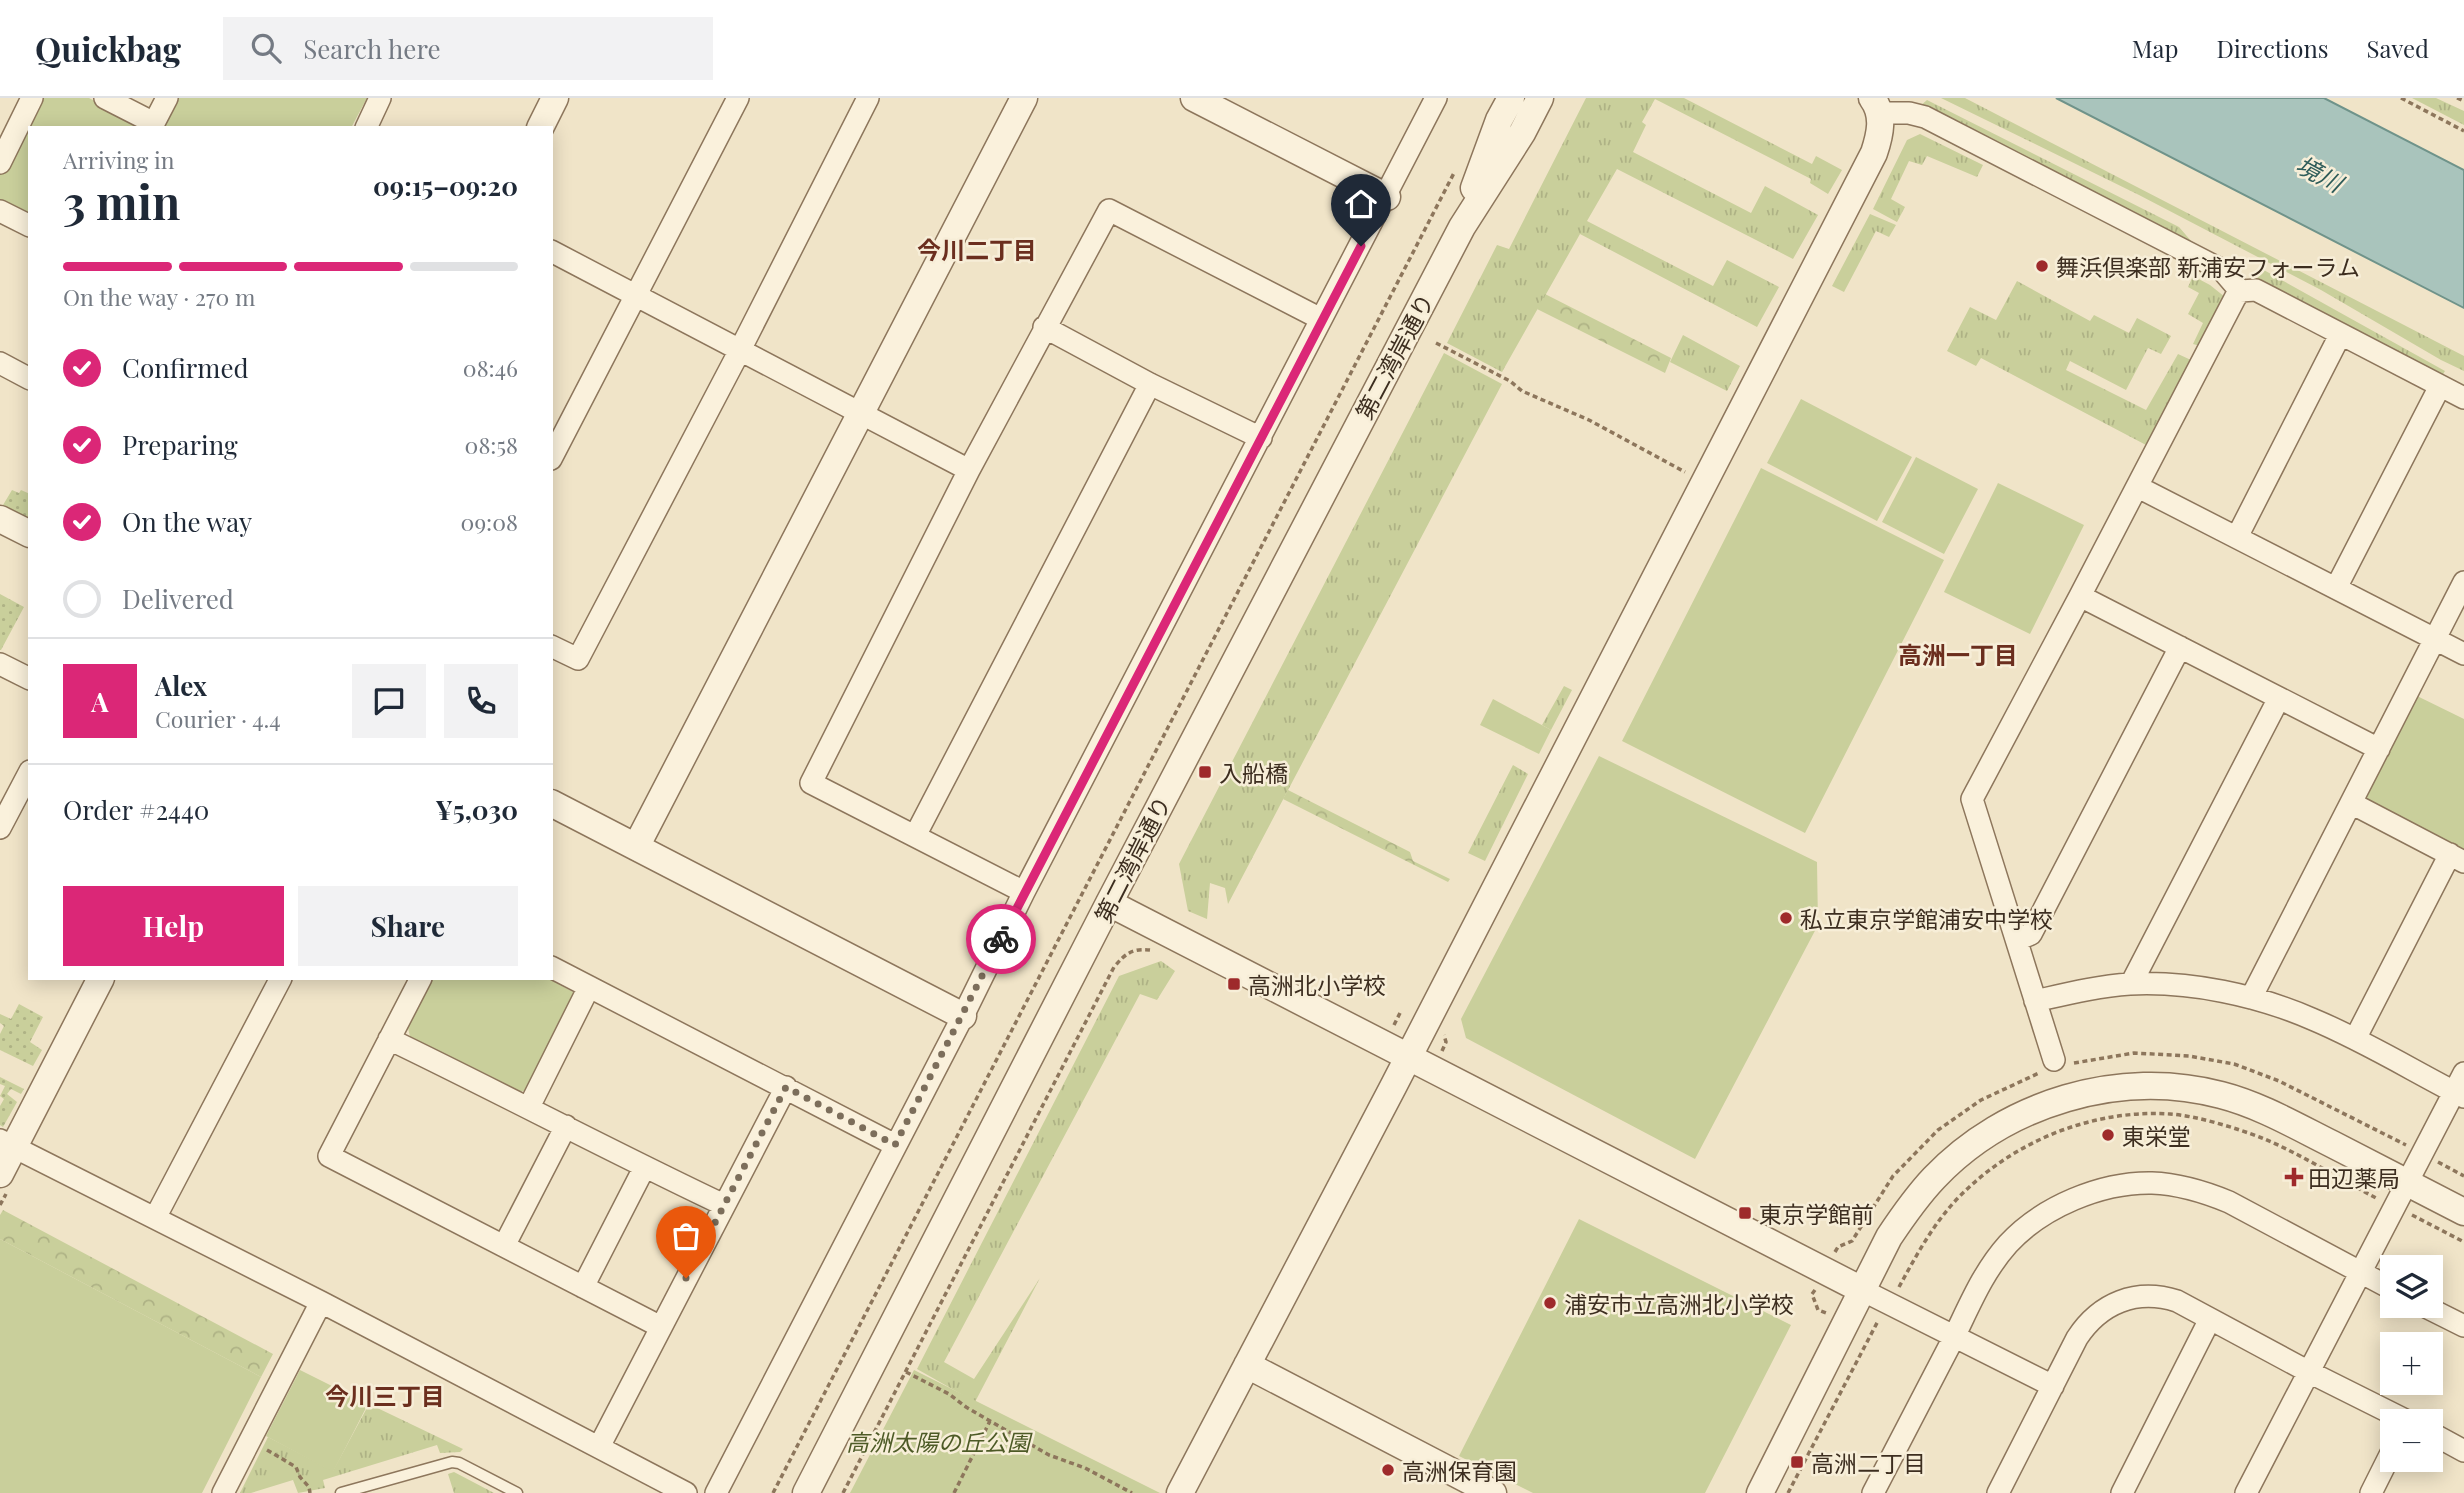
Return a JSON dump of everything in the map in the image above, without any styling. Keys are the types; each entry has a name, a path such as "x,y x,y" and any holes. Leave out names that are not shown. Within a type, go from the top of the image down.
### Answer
{"street":[{"path":"0,163 32,98"},
{"path":"104,98 154,122 167,98"},
{"path":"367,126 380,98"},
{"path":"541,126 555,98"},
{"path":"553,454 738,98"},
{"path":"553,647 578,659 868,98"},
{"path":"636,847 1024,98"},
{"path":"1194,98 1387,197"},
{"path":"716,1493 1436,98"},
{"name":"第二湾岸通り","path":"1462,227 1499,120 1511,98"},
{"name":"第二湾岸通り","path":"806,1493 1109,903 1462,227 1541,98"},
{"path":"1180,1493 1874,153 1880,136 1875,105 1925,117 2222,270 2240,291"},
{"path":"1024,892 811,783 969,470 1109,210 1321,319"},
{"path":"0,211 28,225"},
{"path":"553,252 969,470"},
{"path":"2240,291 2256,290 2464,398"},
{"path":"2058,1065 2035,1001 1972,799 2240,291"},
{"path":"1044,327 1150,384 1261,438"},
{"path":"2237,537 2340,335"},
{"path":"0,363 28,378"},
{"path":"915,836 1150,384"},
{"path":"2336,588 2440,386"},
{"path":"2138,487 2464,654"},
{"path":"0,519 28,533"},
{"path":"2251,998 2464,582"},
{"path":"2080,596 2379,749"},
{"path":"2017,940 2031,934 2180,647"},
{"path":"0,664 28,678"},
{"path":"2131,984 2279,698"},
{"path":"0,828 28,775"},
{"path":"0,781 19,791"},
{"path":"2351,803 2457,858 2355,1039"},
{"path":"553,804 963,1016"},
{"path":"1109,903 2053,1386"},
{"path":"553,968 895,1145"},
{"path":"0,1174 7,1144 100,980"},
{"path":"155,1218 280,980"},
{"path":"420,980 329,1156 661,1327"},
{"path":"2035,1001 2131,984 2183,986 2251,998 2311,1018 2461,1088 2423,1154 2246,1493"},
{"path":"529,1107 589,987"},
{"path":"389,1038 645,1168 724,1205"},
{"path":"599,1447 786,1087"},
{"path":"1760,1493 1889,1237 1913,1202 1953,1159 1978,1140 2022,1115 2048,1104 2102,1090 2131,1087 2176,1087 2221,1095 2296,1126 2464,1212"},
{"path":"503,1246 566,1126"},
{"path":"7,1144 321,1302 687,1493"},
{"path":"583,1287 645,1168"},
{"path":"1873,1493 1980,1282 2008,1244 2022,1231 2064,1204 2097,1192 2133,1184 2170,1185 2216,1197 2380,1283"},
{"path":"1998,1493 2077,1338 2088,1321 2114,1303 2147,1296 2177,1301 2383,1409"},
{"path":"223,1493 321,1302"},
{"path":"2443,1316 2464,1326"},
{"path":"2122,1493 2210,1319"},
{"path":"1247,1365 1493,1493"},
{"path":"2443,1440 2464,1451"},
{"path":"2371,1493 2382,1472"}],"lane":[{"path":"341,1493 452,1462 459,1463 517,1493"}],"path":[{"path":"2401,98 2464,131"},
{"path":"2457,98 2464,101"},
{"path":"773,1493 1446,189"},
{"path":"1436,343 1510,381 1521,391 1589,420 1689,474"},
{"path":"843,1493 1114,967 1124,955 1133,950 1153,950"},
{"path":"1847,1323 1818,1310 1812,1294 1838,1247 1852,1241 1893,1176 1938,1130 1980,1100 2058,1065 2134,1053 2189,1056 2234,1064 2278,1081 2464,1175"},
{"path":"1788,1493 1882,1312"},
{"path":"906,1372 949,1394 966,1407 1049,1455 1085,1468 1132,1493"},
{"path":"954,1493 990,1421"},
{"path":"249,1441 290,1462 309,1487 310,1493"}],"green space":[{"path":"40,98 89,98 141,126 28,126 28,215 0,201 0,175"},
{"path":"177,98 367,98 352,126 163,126"},
{"path":"1586,98 1684,98 1812,164 1816,156 1842,170 1828,194 1810,183 1811,179 1655,99 1642,122 1646,125 1633,152 1751,213 1765,186 1818,215 1793,259 1617,169 1587,221 1713,286 1727,260 1779,287 1757,327 1580,234 1502,372 1447,343 1497,245 1509,249"},
{"path":"1941,98 1965,98 2464,356 2464,371 2321,290 2139,195"},
{"path":"2412,98 2436,98 2464,111 2464,125"},
{"path":"1927,100 2179,227 2192,242 2189,246 1919,107"},
{"path":"1920,134 1983,165 1977,177 1927,156 1922,165 1909,161 1891,199 1905,207 1897,222 1873,209 1907,140"},
{"path":"1870,214 1896,225 1889,237 1876,231 1844,292 1832,286"},
{"path":"2262,269 2445,371 2442,376 2256,280"},
{"path":"2193,276 2225,297 2200,346 2193,344 2203,323 2188,314 2199,293 2188,287"},
{"path":"2017,281 2090,321 2094,315 2129,333 2137,318 2171,336 2161,354 2148,348 2126,390 2070,361 2066,370 2146,410 2178,354 2191,360 2146,445 1981,358 1976,366 1947,351 1970,307 1996,320"},
{"path":"1545,294 1671,358 1665,373 1537,309"},
{"path":"1683,335 1740,366 1727,391 1670,362"},
{"path":"1444,353 1502,384 1228,904 1225,888 1210,883 1207,919 1188,911 1179,864"},
{"path":"1801,399 1912,457 1877,521 1767,463"},
{"path":"1916,457 1978,489 1944,554 1882,522"},
{"path":"1761,468 1944,560 1805,833 1622,741"},
{"path":"1998,483 2084,525 2030,634 1944,592"},
{"path":"12,490 28,493 28,519 3,505"},
{"path":"0,594 24,607 1,650 0,650"},
{"path":"1564,686 1572,690 1551,730 1542,725"},
{"path":"2413,694 2464,719 2464,850 2364,799"},
{"path":"1493,699 1551,730 1539,754 1480,725"},
{"path":"1599,756 1817,862 1818,925 1695,1159 1466,1038 1461,1019"},
{"path":"1513,765 1528,774 1485,861 1468,853"},
{"path":"1288,790 1410,852 1413,861 1450,879 1448,882 1283,799"},
{"path":"1161,961 1175,971 1157,1000 1140,994 944,1362 974,1379 1040,1278 975,1402 917,1369 1119,976"},
{"path":"429,980 551,980 573,992 576,1001 530,1089 520,1092 410,1037 407,1023"},
{"path":"19,1004 43,1017 30,1042 42,1050 33,1066 0,1050 0,1034 4,1026 0,1023 0,1014 11,1019"},
{"path":"0,1077 24,1089 21,1094 11,1089 7,1094 17,1102 3,1127 0,1125 0,1106 4,1099 0,1096 5,1086 0,1084"},
{"path":"3,1210 273,1354 261,1377 0,1239 0,1215"},
{"path":"1579,1219 1791,1325 1705,1493 1533,1493 1459,1456"},
{"path":"0,1239 261,1377 202,1493 0,1493"},
{"path":"300,1370 368,1404 333,1472 266,1436"},
{"name":"高洲太陽の丘公園","path":"914,1370 1160,1493 850,1493"},
{"path":"369,1404 463,1449 460,1452 440,1453 437,1445 323,1480 325,1488 298,1493 293,1480 251,1493 240,1493 268,1437 333,1471"},
{"path":"454,1472 494,1493 454,1493 448,1474"}],"water":[{"name":"境川","path":"2056,98 2324,98 2464,170 2464,308"}],"way so far":[{"path":"686,1278 786,1087 895,1145 1001,939"}],"place":[{"name":"舞浜倶楽部 新浦安フォーラム","path":"2042,266"},
{"name":"入船橋","path":"1205,772"},
{"name":"私立東京学館浦安中学校","path":"1786,918"},
{"name":"高洲北小学校","path":"1234,984"},
{"name":"東栄堂","path":"2108,1135"},
{"name":"田辺薬局","path":"2294,1177"},
{"name":"東京学館前","path":"1745,1213"},
{"name":"浦安市立高洲北小学校","path":"1550,1303"},
{"name":"高洲二丁目","path":"1797,1462"},
{"name":"高洲保育園","path":"1388,1470"}],"district":[{"name":"今川二丁目","path":"977,249"},
{"name":"高洲一丁目","path":"1958,654"},
{"name":"今川三丁目","path":"385,1395"}],"route":[{"path":"1001,939 1361,246"}]}
